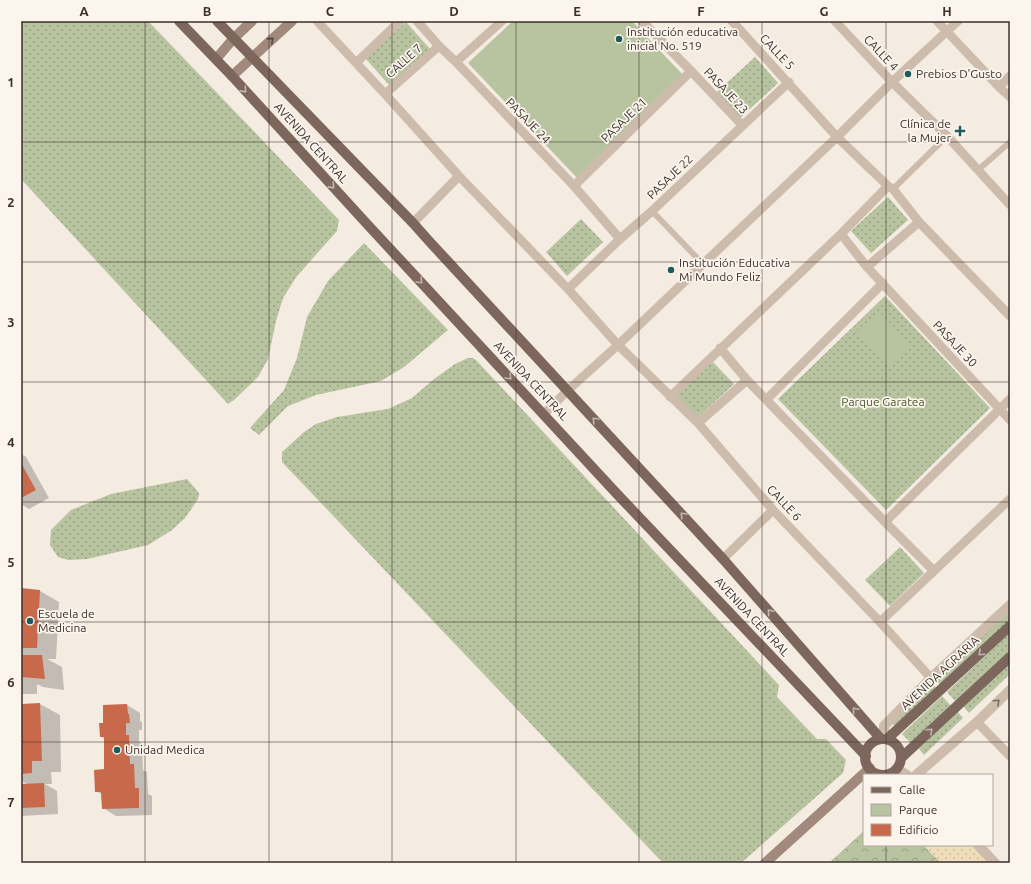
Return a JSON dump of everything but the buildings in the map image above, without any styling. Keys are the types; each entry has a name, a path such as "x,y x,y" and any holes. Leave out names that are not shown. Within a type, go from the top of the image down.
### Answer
{"main road":[{"name":"AVENIDA CENTRAL","path":"179,21 232,76 618,495 866,756"},
{"name":"AVENIDA CENTRAL","path":"217,21 413,223 723,559 884,739"},
{"path":"216,59 234,38 252,21"},
{"path":"232,76 292,21"},
{"name":"AVENIDA AGRARIA","path":"884,739 1010,626"},
{"path":"901,758 1010,657"},
{"path":"884,739 893,742 897,746 901,758 897,769 886,774 880,774 874,772 870,768 866,762 866,756 870,745 875,741 884,739"},
{"path":"863,774 870,768"},
{"path":"765,863 863,774"}],"street":[{"name":"CALLE 6","path":"317,21 459,176 568,289 618,345 698,423 773,510 880,622 931,678"},
{"path":"356,63 400,21"},
{"name":"PASAJE 24","path":"417,21 439,46 574,186 620,239"},
{"path":"456,62 502,21"},
{"name":"PASAJE 23","path":"642,21 742,125"},
{"name":"CALLE 5","path":"732,21 837,137 890,187 919,222 1010,316"},
{"name":"CALLE 4","path":"834,21 892,82 947,136 1010,204"},
{"path":"937,21 1010,97"},
{"path":"544,414 958,21"},
{"name":"CALLE 7","path":"385,94 439,46"},
{"name":"PASAJE 21","path":"574,186 691,71"},
{"path":"999,87 1010,76"},
{"name":"PASAJE 22","path":"568,289 788,82"},
{"path":"670,397 840,234 947,136"},
{"path":"978,170 1010,142"},
{"path":"413,223 459,176"},
{"path":"652,211 703,264"},
{"path":"867,267 919,222"},
{"name":"PASAJE 30","path":"840,234 867,267 1010,420"},
{"path":"766,399 883,283"},
{"path":"720,348 747,380 934,571"},
{"path":"698,423 747,380"},
{"path":"885,522 1010,399"},
{"path":"880,622 1010,499"},
{"path":"723,559 773,510"},
{"path":"884,739 884,726 931,678 1010,605"},
{"path":"917,774 977,722 1010,690"},
{"path":"977,722 1010,756"},
{"path":"897,769 905,774"},
{"path":"979,846 995,863"}],"green space":[{"path":"21,21 148,21 339,220 337,231 297,276 283,298 276,321 268,359 258,377 228,404 21,179"},
{"path":"513,21 632,21 683,75 579,180 468,63"},
{"path":"406,22 431,50 390,86 365,58"},
{"path":"755,57 778,83 740,118 717,92"},
{"path":"888,197 908,220 871,253 851,231"},
{"path":"581,219 603,242 567,276 546,252"},
{"path":"364,243 448,330 404,367 381,381 316,395 288,406 259,435 250,428 284,390 297,358 307,317 328,281"},
{"name":"Parque Garatea","path":"885,296 990,408 886,510 778,399"},
{"path":"879,311 912,347 891,367 857,331"},
{"path":"468,358 473,358 476,360 779,685 777,697 817,739 826,739 846,760 843,773 741,863 663,863 282,462 282,452 304,432 316,424 337,417 388,409 412,398 434,379 455,364"},
{"path":"713,362 734,384 697,418 676,396"},
{"path":"187,479 199,493 198,499 185,518 172,530 148,545 87,559 68,560 58,557 50,545 51,530 71,510 111,494"},
{"path":"900,547 924,573 890,606 865,580"},
{"path":"1010,609 1010,625 943,687 935,679"},
{"path":"1010,632 1010,655 958,704 947,692"},
{"path":"1010,662 1010,674 969,713 963,706"},
{"path":"932,684 939,690 897,728 891,722"},
{"path":"942,696 953,708 912,744 902,734"},
{"path":"957,711 963,718 924,755 919,749"},
{"path":"863,832 863,846 924,846 941,863 829,863"}],"sand":[{"path":"924,846 974,846 990,863 941,863"}],"place":[{"name":"Institución educativa inicial No. 519","path":"619,39"},
{"name":"Prebios D'Gusto","path":"908,74"},
{"name":"Clínica de la Mujer","path":"960,131"},
{"name":"Institución Educativa Mi Mundo Feliz","path":"671,270"},
{"name":"Escuela de Medicina","path":"30,621"},
{"name":"Unidad Medica","path":"117,750"}]}
